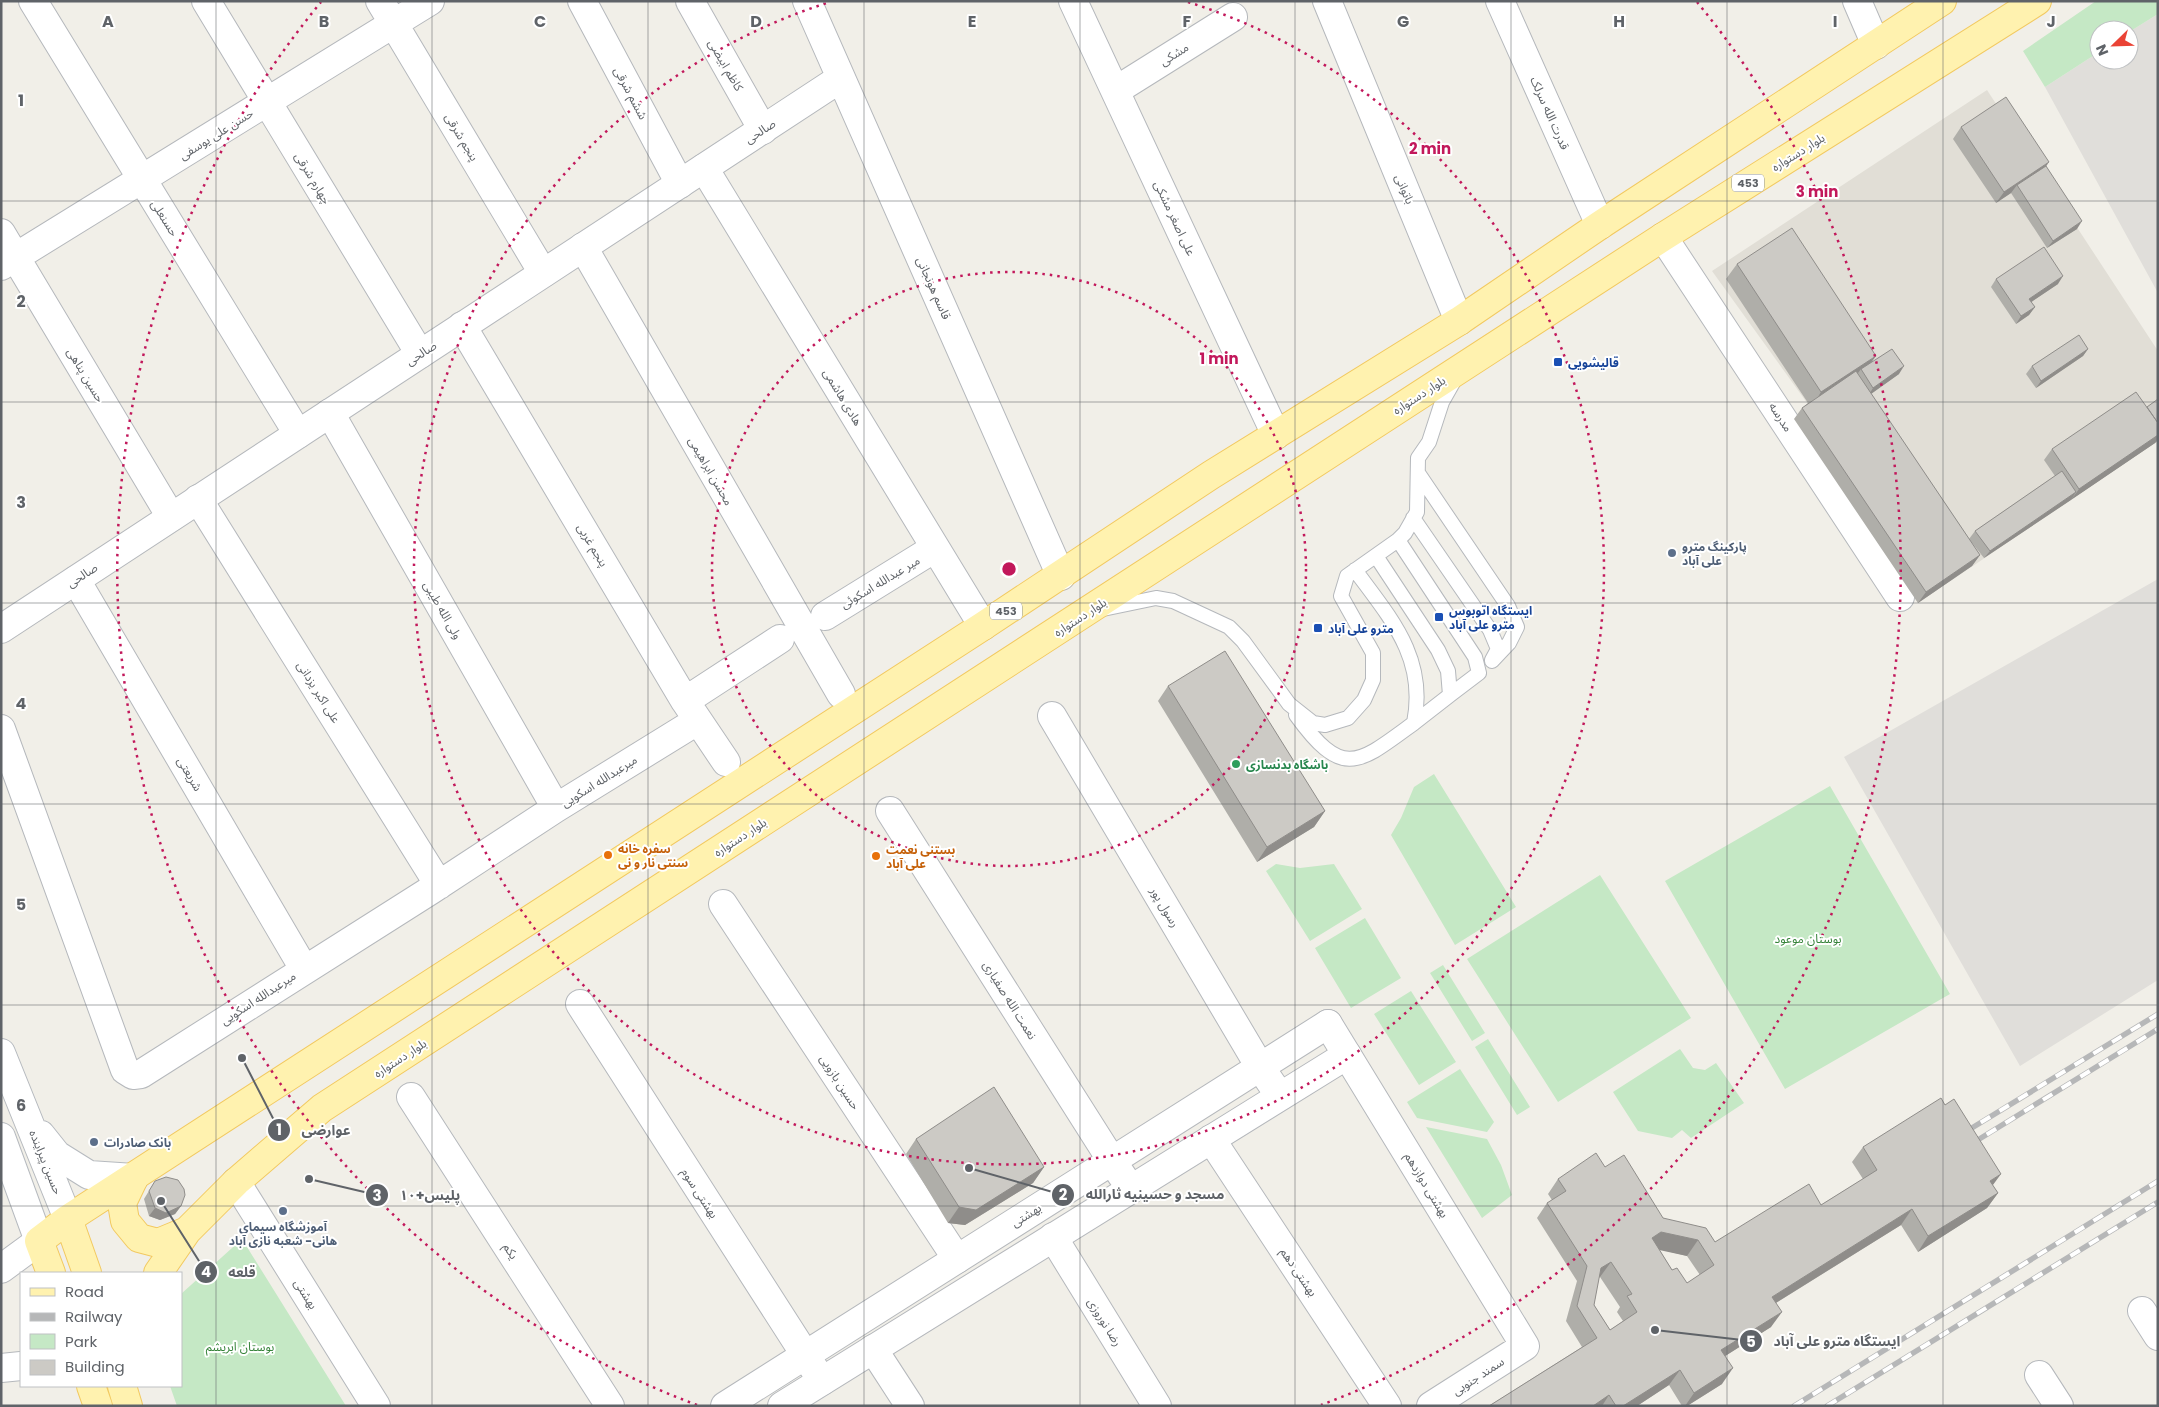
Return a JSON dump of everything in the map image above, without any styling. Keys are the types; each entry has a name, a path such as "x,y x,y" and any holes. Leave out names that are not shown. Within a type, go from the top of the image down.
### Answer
{"main road":[{"name":"453","path":"39,1241 68,1218 134,1178 1060,576 1211,475 1460,320 1600,224 1942,1"},
{"name":"بلوار دستواره","path":"159,1272 187,1231 236,1182 322,1108 1663,237 2037,1"},
{"path":"134,1178 122,1203 125,1221 139,1238 158,1243 187,1231"},
{"name":"حسین پیراینده","path":"68,1218 87,1272"},
{"path":"143,1272 187,1231"},
{"path":"39,1241 51,1272"}],"street":[{"name":"حسنعلی","path":"33,1 298,434"},
{"name":"چهارم شرقی","path":"206,1 420,354"},
{"name":"حسن علی یوسفی","path":"8,262 267,102 387,13 430,1"},
{"name":"ششم شرقی","path":"582,1 680,184"},
{"name":"کاظم ابیضی","path":"690,1 763,130"},
{"name":"قاسم هونجانی","path":"807,1 1060,576"},
{"name":"باتوانی","path":"1327,1 1460,320"},
{"name":"قدرت الله سرلک","path":"1500,1 1600,224"},
{"path":"1857,1 1876,45"},
{"name":"علی اصغر مشکی","path":"1078,3 1116,91 1276,435"},
{"name":"پنجم شرقی","path":"387,13 544,273"},
{"name":"مشکی","path":"1116,91 1233,17"},
{"name":"صالحی","path":"1,629 841,78"},
{"name":"هادی هاشمی","path":"704,168 983,626"},
{"name":"حسین پناهی","path":"1,233 8,262 171,517"},
{"name":"مدرسه","path":"1663,237 1900,597"},
{"name":"محسن ابراهیمی","path":"584,247 841,694"},
{"name":"پنجم غربی","path":"462,326 691,711 726,762"},
{"name":"ولی الله طیبی","path":"330,413 556,808"},
{"name":"علی اکبر یزدانی","path":"198,499 440,884"},
{"name":"میر عبدالله اسکوئی","path":"825,616 936,548"},
{"name":"شریعتی","path":"76,580 304,969"},
{"path":"691,711 780,639"},
{"name":"میرعبدالله اسکویی","path":"1,729 125,1070 133,1075 141,1074 440,884 556,808 691,711"},
{"name":"رسول پور","path":"1052,716 1260,1067 1280,1096"},
{"name":"نعمت الله صفیاری","path":"890,811 1112,1161 1132,1189"},
{"name":"حسین بازویی","path":"723,904 957,1259"},
{"name":"بهشتی سوم","path":"580,1004 822,1381"},
{"name":"بهشتی","path":"724,1406 1328,1024"},
{"name":"بهشتی دوازدهم","path":"1328,1024 1525,1346"},
{"name":"حسین پیراینده","path":"1,1053 68,1218"},
{"path":"782,1406 1347,1055"},
{"name":"یکم","path":"411,1096 610,1406"},
{"path":"27,1116 57,1155 89,1175 134,1178"},
{"name":"بهشتی دهم","path":"1211,1139 1388,1406"},
{"path":"1,1269 39,1241 4,1153"},
{"name":"بهشتی","path":"236,1182 376,1406"},
{"name":"رضا نوروزی","path":"1053,1238 1157,1406"},
{"path":"2142,1311 2158,1336"},
{"name":"سمند جنوبی","path":"1431,1406 1525,1346"},
{"path":"873,1349 910,1406"},
{"path":"1,1368 20,1366"},
{"path":"2039,1375 2058,1406"}],"lane":[{"path":"1289,704 1313,723 1325,724 1348,718 1364,700 1373,680 1372,653 1341,596 1346,576 1398,540 1405,533 1417,512 1418,458 1429,442 1442,402 1461,368"},
{"path":"1085,613 1156,598 1173,602 1229,627 1243,641 1322,748 1348,760 1365,757 1414,723 1479,673 1509,643 1517,627 1508,606 1418,473"},
{"path":"1413,518 1490,630 1498,649 1492,661"},
{"path":"1398,540 1475,657 1479,673"},
{"path":"1376,556 1438,650 1448,671 1450,695"},
{"path":"1355,570 1395,623 1416,674 1418,701 1414,723"}],"shaded area":[{"path":"2158,14 2158,293 2045,87 2089,58 2089,70 2139,70 2139,26"},
{"path":"1987,90 2158,351 2158,441 1918,603 1794,419 1810,407 1712,271"},
{"path":"2158,579 2158,980 2020,1066 1844,757"}],"green space":[{"path":"2096,1 2158,1 2158,14 2139,26 2139,20 2089,20 2089,58 2045,87 2023,51"},
{"path":"1434,774 1516,907 1455,945 1391,835 1401,818 1414,787"},
{"name":"بوستان موعود","path":"1830,786 1950,994 1785,1089 1665,881"},
{"path":"1276,864 1300,868 1334,864 1362,909 1310,941 1266,871"},
{"path":"1600,875 1691,1018 1558,1102 1467,959"},
{"path":"1365,918 1401,978 1351,1008 1315,948"},
{"path":"1443,965 1485,1033 1472,1041 1430,973"},
{"path":"1411,991 1456,1062 1419,1085 1374,1014"},
{"path":"1488,1039 1530,1107 1517,1115 1475,1047"},
{"path":"1680,1049 1693,1068 1705,1070 1716,1063 1744,1103 1691,1138 1682,1130 1672,1138 1638,1131 1613,1092"},
{"path":"1460,1069 1494,1122 1487,1132 1417,1118 1407,1102"},
{"path":"1426,1127 1487,1139 1501,1165 1512,1195 1482,1218"},
{"name":"بوستان ابریشم","path":"242,1239 346,1406 177,1406 170,1387 182,1387 182,1293"}],"building":[{"path":"2006,97 2049,162 2004,192 1961,127"},
{"path":"2046,166 2082,221 2053,241 2017,185"},
{"path":"1792,228 1876,356 1821,392 1737,264"},
{"path":"2044,247 2063,276 2029,299 2035,307 2021,316 1996,279"},
{"path":"2079,335 2088,349 2041,381 2032,366"},
{"path":"1892,349 1904,366 1873,388 1861,369"},
{"path":"1856,371 1980,555 1926,592 1802,408"},
{"path":"2136,392 2158,423 2158,435 2079,489 2052,449"},
{"path":"2158,399 2158,423 2147,407"},
{"path":"2062,471 2076,492 1990,551 1975,531"},
{"name":"باشگاه بدنسازی","path":"1225,651 1325,811 1267,847 1168,686"},
{"path":"994,1087 1044,1167 976,1210 959,1207 916,1139"},
{"path":"1941,1098 1945,1105 1954,1099 2001,1174 1990,1181 1998,1193 1928,1236 1912,1209 1772,1297 1782,1312 1721,1350 1733,1368 1694,1393 1680,1370 1623,1406 1616,1406 1609,1395 1593,1406 1489,1406 1597,1338 1577,1306 1587,1266 1547,1203 1566,1191 1558,1179 1596,1153 1605,1167 1624,1155 1663,1218 1706,1228 1715,1242 1809,1184 1821,1205 1877,1170 1863,1147","holes":["1661,1232 1698,1240 1714,1265 1687,1283 1677,1268 1672,1270 1652,1238","1611,1262 1632,1294 1627,1296 1637,1312 1610,1330 1594,1305 1601,1268"]},
{"path":"166,1177 178,1180 184,1189 185,1195 181,1206 166,1213 155,1208 149,1191 155,1181"}],"railway":[{"path":"1962,1134 2158,1014"},
{"path":"1968,1146 2158,1029"},
{"path":"1794,1406 2158,1181"},
{"path":"1827,1406 2158,1202"}],"place":[{"name":"قالیشویی","path":"1558,362"},
{"name":"پارکینگ مترو علی آباد","path":"1672,553"},
{"name":"ایستگاه اتوبوس مترو علی آباد","path":"1439,617"},
{"name":"مترو علی آباد","path":"1318,628"},
{"name":"باشگاه بدنسازی","path":"1236,764"},
{"name":"سفره خانه سنتی نار و نی","path":"608,855"},
{"name":"بستنی نعمت علی آباد","path":"876,856"},
{"name":"عوارضی","path":"242,1058"},
{"name":"بانک صادرات","path":"94,1142"},
{"name":"مسجد و حسینیه ثارالله","path":"969,1168"},
{"name":"پلیس+۱۰","path":"309,1179"},
{"name":"قلعه","path":"161,1201"},
{"name":"آموزشگاه سیمای هانی- شعبه نازی آباد","path":"283,1211"},
{"name":"ایستگاه مترو علی آباد","path":"1655,1330"}]}
